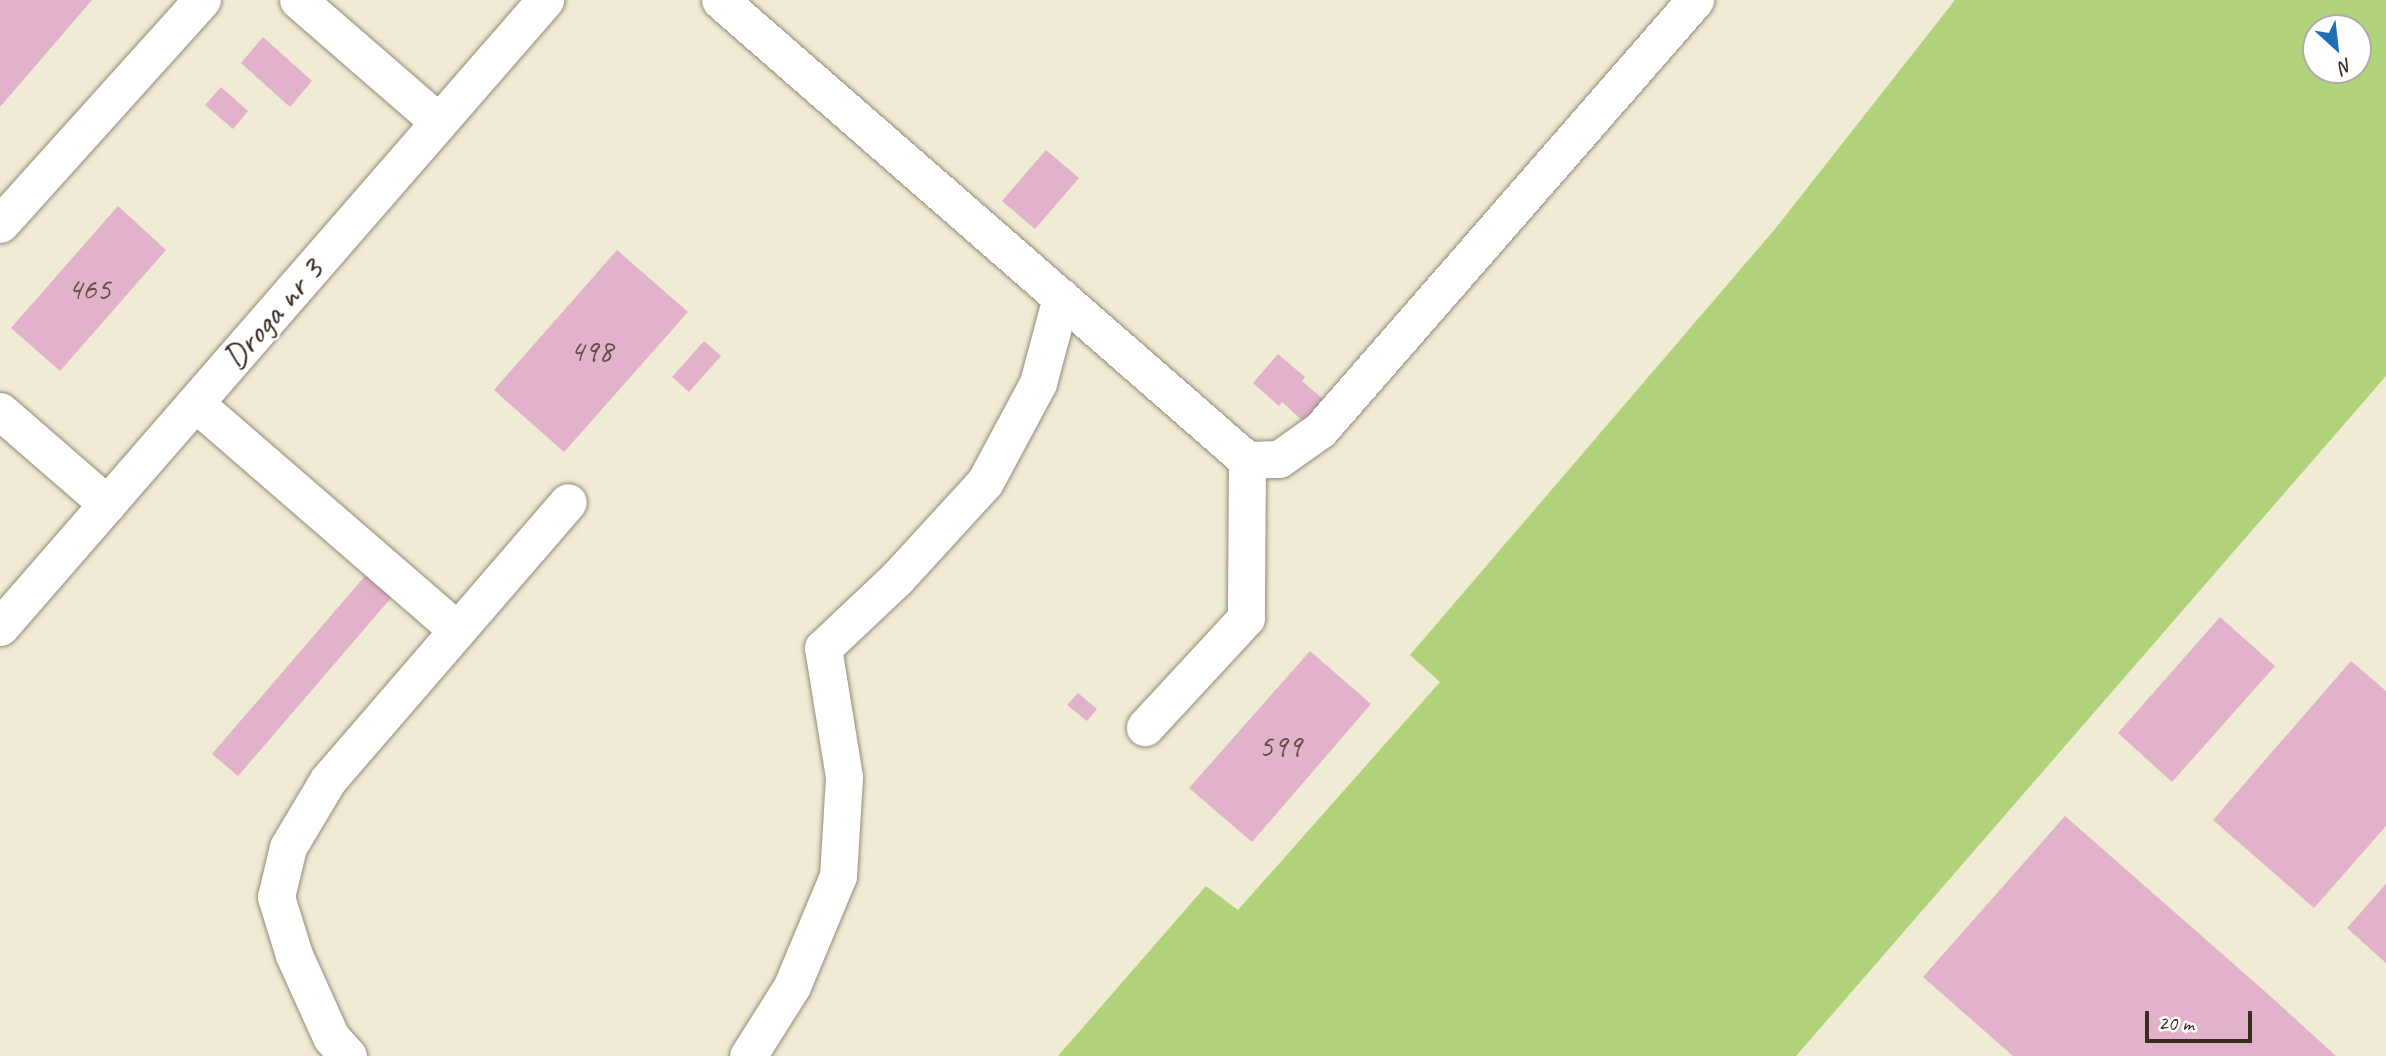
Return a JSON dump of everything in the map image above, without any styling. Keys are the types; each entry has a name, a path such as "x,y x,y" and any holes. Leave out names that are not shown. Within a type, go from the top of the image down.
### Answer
{"lane":[{"path":"0,224 202,0"},
{"path":"298,0 439,122"},
{"name":"Droga nr 3","path":"0,627 545,0"},
{"path":"720,0 1247,460 1279,459 1321,430 1695,0"},
{"path":"748,1056 792,986 838,876 844,777 823,648 897,578 985,482 1038,383 1061,297"},
{"path":"195,403 457,630"},
{"path":"0,411 107,504"},
{"path":"1145,727 1246,618 1247,460"},
{"path":"348,1056 331,1037 299,967 276,897 288,847 328,780 568,502"}],"green space":[{"path":"1955,0 2386,0 2386,376 1796,1056 1058,1056 1206,886 1238,910 1440,682 1410,655 1775,229"}],"building":[{"path":"0,0 92,0 0,107"},
{"path":"263,37 312,81 290,107 241,63"},
{"path":"221,87 248,111 233,129 205,105"},
{"path":"1046,150 1079,178 1035,229 1002,201"},
{"path":"118,206 166,250 60,371 11,328"},
{"path":"617,250 688,312 564,452 494,390"},
{"path":"704,341 721,356 689,392 672,377"},
{"path":"1278,354 1305,377 1302,381 1325,401 1305,423 1282,402 1279,406 1253,383"},
{"path":"371,569 397,591 238,776 212,754"},
{"path":"2220,617 2275,666 2172,782 2118,733"},
{"path":"1310,651 1371,704 1252,842 1189,788"},
{"path":"2351,661 2386,691 2386,826 2314,908 2213,820"},
{"path":"1078,693 1097,709 1087,721 1067,705"},
{"path":"2065,816 2336,1056 2013,1056 1923,977"},
{"path":"2386,884 2386,963 2347,928"}]}
